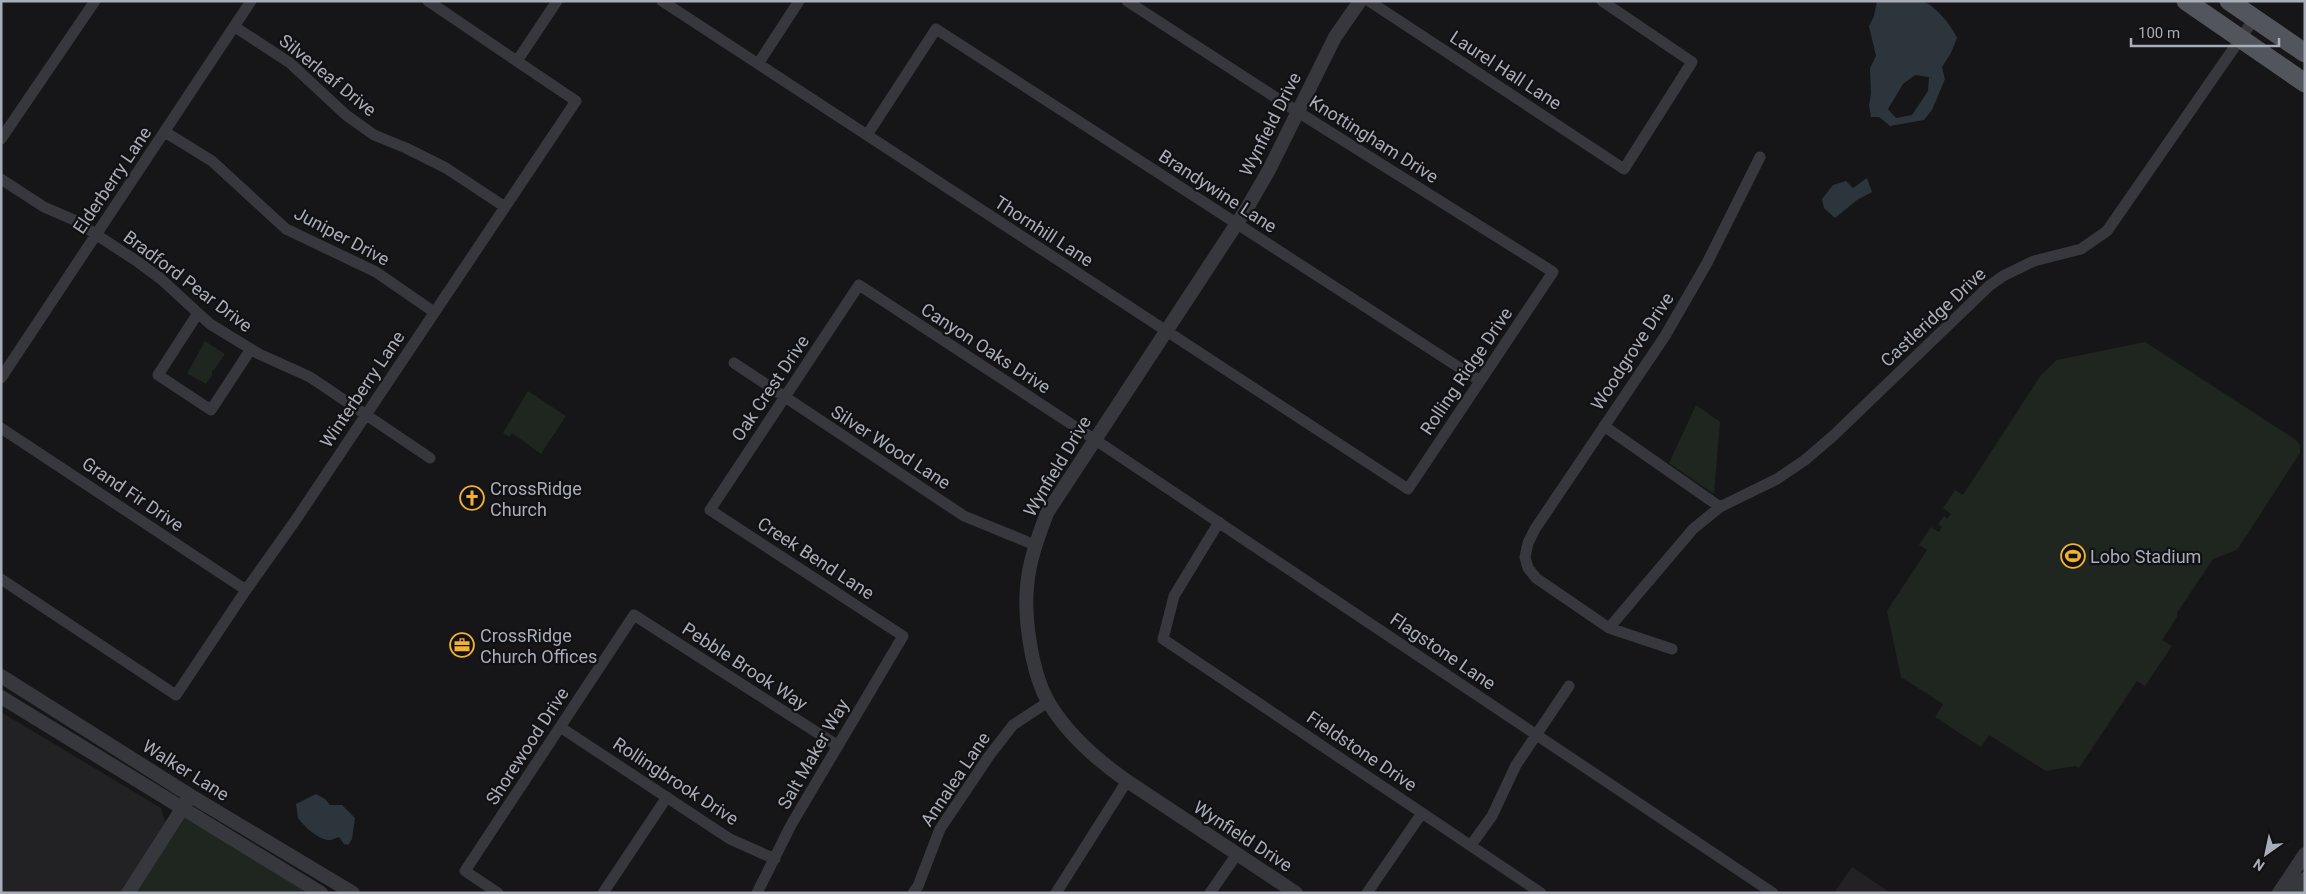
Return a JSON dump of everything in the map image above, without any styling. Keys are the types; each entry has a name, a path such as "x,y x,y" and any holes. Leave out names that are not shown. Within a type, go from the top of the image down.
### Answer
{"main road":[{"path":"2186,1 2305,83"},
{"path":"2229,1 2305,53"}],"street":[{"path":"1,139 95,1"},
{"name":"Elderberry Lane","path":"1,378 251,1"},
{"path":"428,1 517,61 557,1"},
{"name":"Thornhill Lane","path":"662,1 1408,489"},
{"path":"758,64 799,1"},
{"name":"Knottingham Drive","path":"1127,1 1298,112 1553,272"},
{"name":"Wynfield Drive","path":"1296,893 1101,763 1075,738 1048,702 1037,671 1029,631 1027,587 1035,544 1047,513 1269,170 1335,37 1360,1"},
{"name":"Laurel Hall Lane","path":"1369,1 1624,169 1692,62 1602,1"},
{"name":"Castleridge Drive","path":"1609,628 1689,534 1720,507 1778,479 1805,460 2003,276 2034,261 2081,249 2107,231 2254,19"},
{"name":"Silverleaf Drive","path":"235,26 290,63 346,115 374,135 406,148 446,168 505,206"},
{"name":"Brandywine Lane","path":"867,135 936,30 1480,381"},
{"name":"Winterberry Lane","path":"1,579 176,695 295,521 576,101 517,61"},
{"name":"Juniper Drive","path":"165,132 212,161 286,229 376,272 434,312"},
{"name":"Woodgrove Drive","path":"1609,628 1536,578 1528,568 1525,557 1528,543 1665,336 1691,292 1760,158"},
{"name":"Bradford Pear Drive","path":"1,179 44,207 74,220 161,279 210,324 251,349 310,377 430,458"},
{"name":"Rolling Ridge Drive","path":"1408,489 1553,272"},
{"name":"Oak Crest Drive","path":"710,510 859,285"},
{"name":"Canyon Oaks Drive","path":"859,285 1094,439"},
{"path":"198,312 158,375 211,410 251,349"},
{"name":"Silver Wood Lane","path":"734,363 964,516 1035,544"},
{"path":"1604,426 1720,507"},
{"name":"Grand Fir Drive","path":"1,428 246,590"},
{"name":"Flagstone Lane","path":"1094,439 1773,893"},
{"name":"Creek Bend Lane","path":"710,510 903,636"},
{"name":"Fieldstone Drive","path":"1219,522 1174,596 1163,639 1541,893"},
{"name":"Shorewood Drive","path":"498,893 465,872 634,615"},
{"name":"Pebble Brook Way","path":"634,615 838,746"},
{"path":"1609,628 1672,649"},
{"name":"Salt Maker Way","path":"757,893 791,825 903,636"},
{"name":"Walker Lane","path":"1,676 191,796 353,893"},
{"path":"1471,845 1492,816 1516,765 1569,686"},
{"name":"Walker Lane","path":"1,697 321,893"},
{"name":"Annalea Lane","path":"913,893 918,886 940,829 989,756 1013,725 1048,702"},
{"name":"Rollingbrook Drive","path":"560,727 730,838 775,859"},
{"path":"1056,893 1127,781"},
{"path":"128,893 191,796"},
{"path":"604,893 667,797"},
{"path":"1368,893 1422,813"},
{"path":"1210,893 1237,854"},
{"path":"2279,893 2305,854"},
{"path":"2295,893 2305,879"}],"shaded area":[{"path":"1877,1 1922,1 1942,16 1957,38 1951,53 1942,67 1945,79 1932,110 1924,120 1890,126 1879,117 1871,117 1869,105 1871,94 1870,68 1876,56 1869,26 1874,16","holes":["1915,75 1929,77 1928,91 1912,115 1896,118 1888,109 1903,84"]},
{"path":"1867,178 1872,192 1857,200 1835,218 1824,208 1822,199 1833,185 1846,181 1853,188"},
{"path":"205,341 225,354 212,371 212,375 206,384 188,374"},
{"name":"Lobo Stadium","path":"2145,342 2296,440 2300,445 2300,453 2237,550 2213,559 2177,613 2177,617 2162,640 2172,646 2145,686 2137,681 2079,768 2075,766 2046,771 1989,735 1981,747 1935,717 1943,704 1901,677 1887,611 1927,550 1919,545 1931,527 1939,532 1942,527 1938,524 1944,516 1947,519 1951,514 1943,508 1955,490 1963,495 2041,375 2057,360"},
{"path":"528,391 566,416 541,454 512,433 509,437 503,433"},
{"path":"1696,405 1720,422 1714,494 1669,463"},
{"path":"1,712 161,808 165,822 120,893 1,893"},
{"path":"316,794 325,799 330,805 342,805 355,818 352,839 348,845 344,844 339,837 326,840 317,836 298,818 296,804"},
{"path":"182,809 317,893 130,893"},
{"path":"1852,867 1891,893 1834,893"}],"place":[{"name":"CrossRidge Church","path":"472,498"},
{"name":"Lobo Stadium","path":"2073,556"},
{"name":"CrossRidge Church Offices","path":"462,645"}]}
